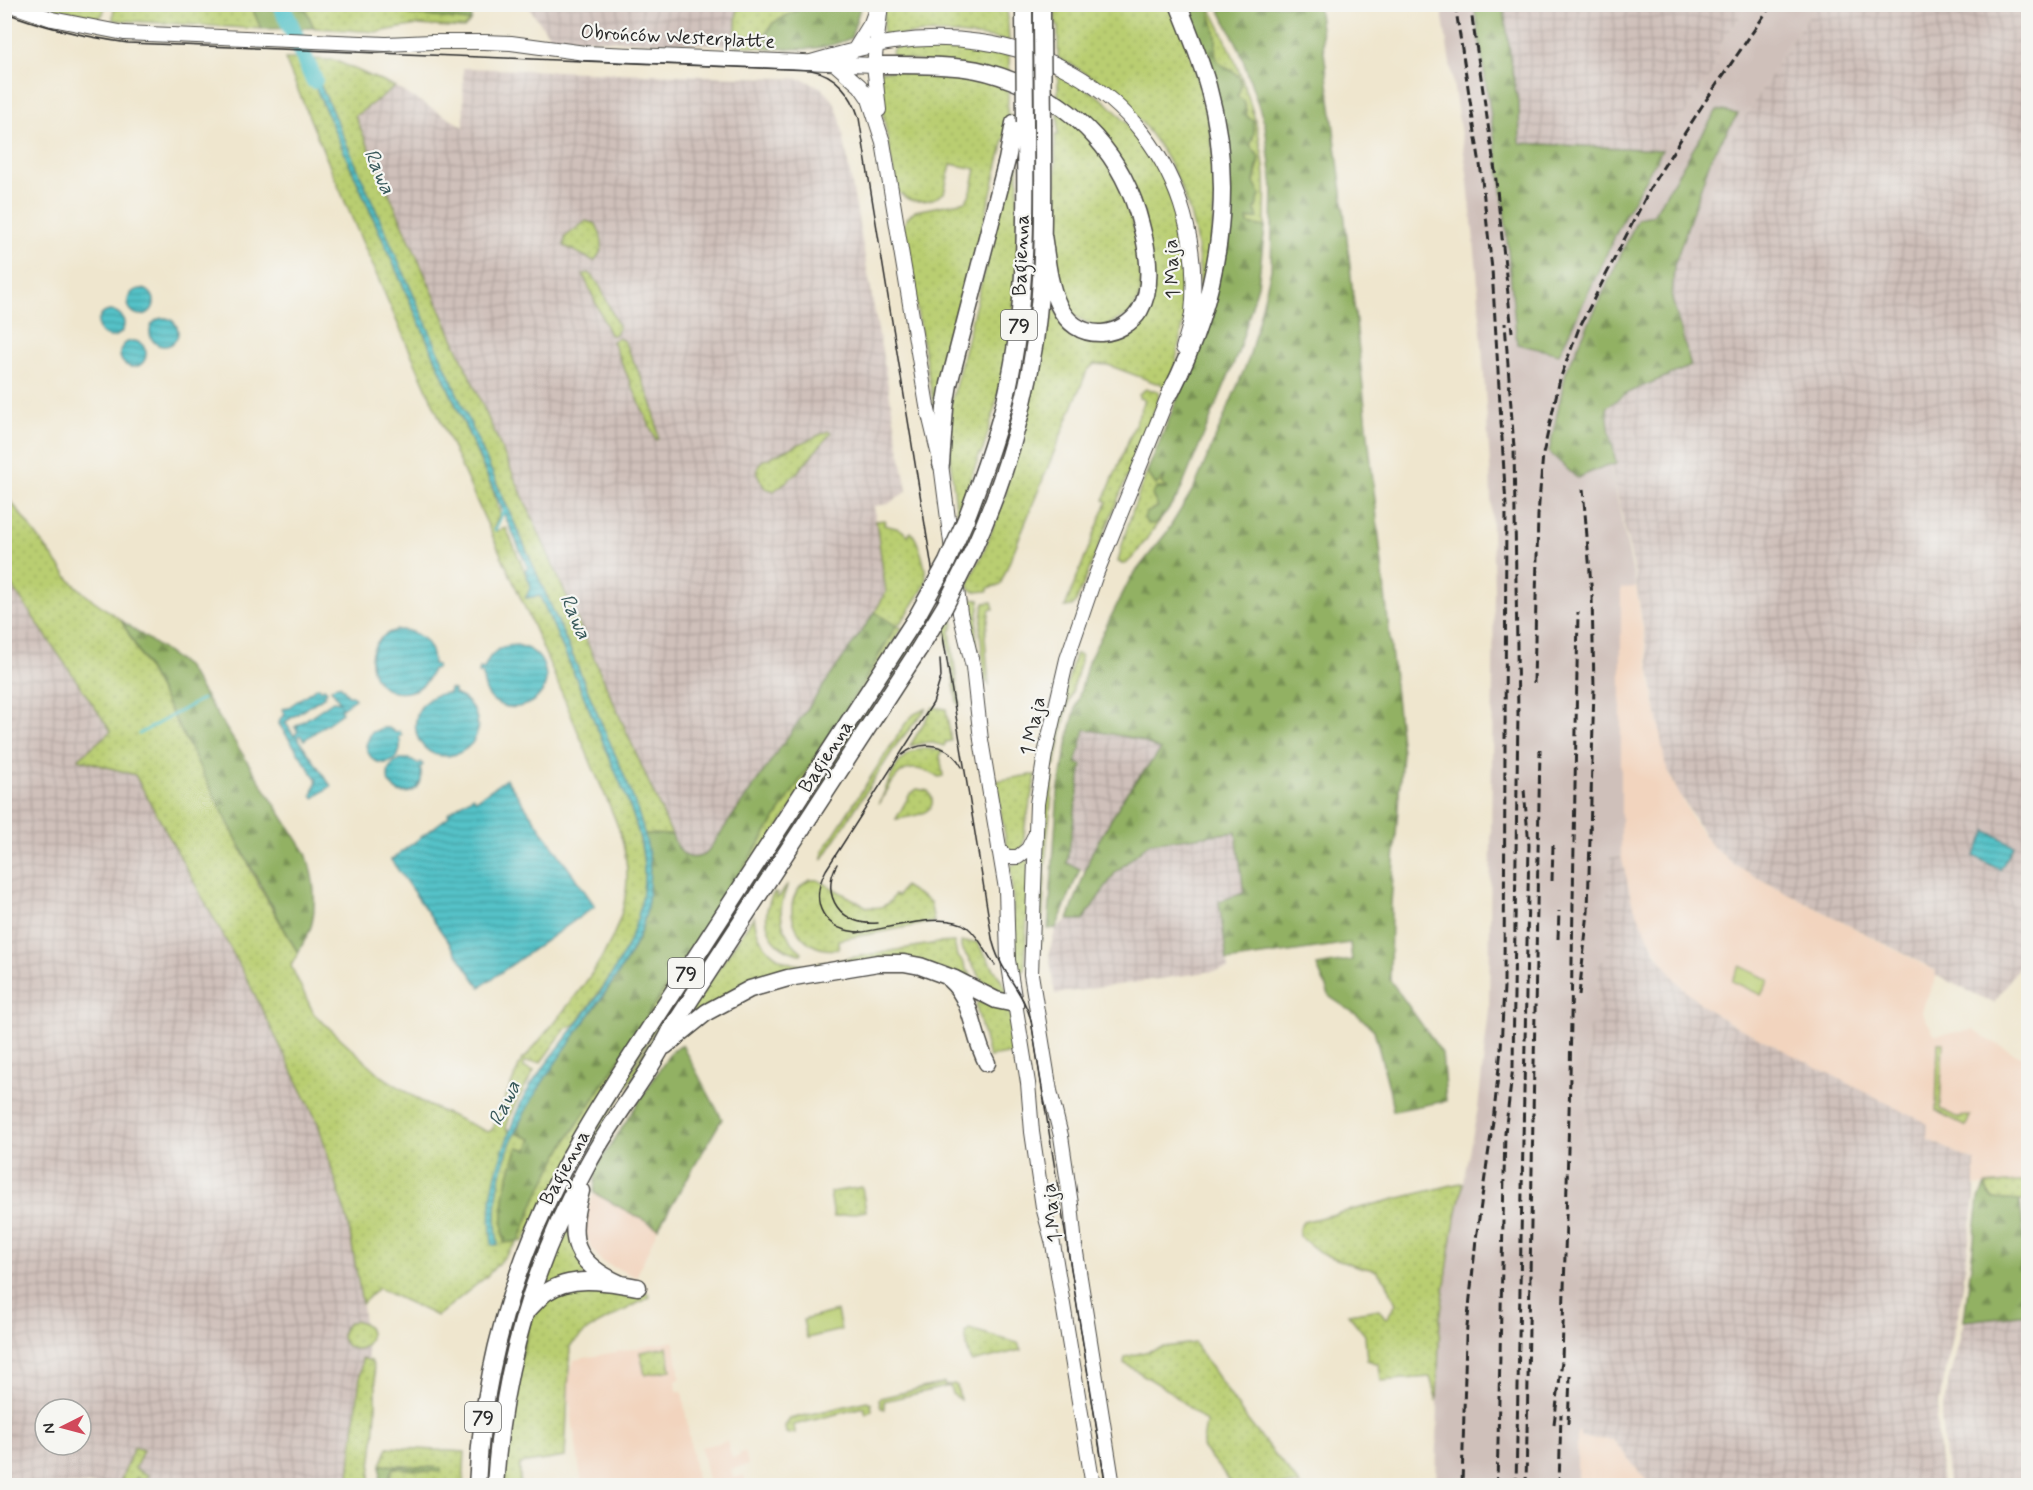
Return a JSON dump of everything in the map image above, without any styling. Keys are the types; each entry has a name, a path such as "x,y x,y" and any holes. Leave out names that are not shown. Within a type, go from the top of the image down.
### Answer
{"main road":[{"name":"Bagienna","path":"495,1485 504,1405 525,1313 556,1227 589,1161 662,1048 672,1028 945,606 972,552 1008,460 1025,397 1038,320 1043,235 1042,4"},
{"path":"1171,392 1188,359 1209,297 1218,256 1223,197 1221,159 1212,104 1198,57 1178,4"},
{"path":"941,464 949,384 1007,160 1019,123 1031,59 1024,8"},
{"path":"874,65 966,68 993,74 1035,90 1067,110 1084,125 1106,150 1124,177 1140,220 1148,270 1145,293 1139,311 1119,329 1105,333 1086,331 1070,321 1060,310 1056,299 1043,235"},
{"name":"Bagienna","path":"477,1485 484,1413 496,1349 526,1252 557,1181 613,1084 916,618 947,562 966,519 997,431 1016,344 1024,247 1019,123"},
{"path":"662,1048 719,1004 750,989 770,982 889,963 920,966 996,1000 1015,1004"},
{"path":"947,977 956,985 968,1005 977,1042 987,1063"},
{"path":"589,1161 576,1208 574,1226 576,1243 582,1257 591,1268 621,1284"},
{"path":"525,1313 546,1293 564,1284 581,1280 638,1287"}],"street":[{"name":"Obrońców Westerplatte","path":"8,4 52,19 124,33 386,44 484,42 585,53 874,65"},
{"path":"879,4 874,65 883,142"},
{"path":"855,49 871,23 879,4"},
{"name":"Obrońców Westerplatte","path":"811,62 876,44 909,39 995,45 1031,59"},
{"name":"1 Maja","path":"1031,59 1082,78 1103,92 1139,128 1156,151 1177,192 1189,229 1194,279 1192,315 1171,392 1095,577 1067,659 1045,754 1037,804 1031,963 1035,1001 1050,1091 1061,1136 1071,1204 1074,1246 1113,1485"},
{"name":"1 Maja","path":"835,64 860,86 869,99 883,142 927,406 941,464 960,613 973,667 983,752 1006,890 1008,960 1029,1089 1032,1132 1093,1485"},
{"path":"999,850 1007,857 1018,858 1029,849 1036,832"},
{"path":"1015,1004 1035,1001"}],"shaded area":[{"path":"527,5 737,5 735,45 551,38"},
{"path":"1441,5 1474,5 1502,188 1513,304 1561,305 1713,72 1722,42 1749,5 1817,5 1796,33 1725,148 1687,263 1648,229 1602,427 1636,587 1621,588 1621,855 1610,857 1607,882 1606,960 1598,961 1597,1026 1589,1026 1581,1257 1580,1432 1577,1432 1577,1485 1436,1486 1440,1318 1453,1231 1478,1108 1489,1010 1494,590 1490,465 1477,271 1467,173"},
{"path":"1503,5 1749,5 1722,42 1713,72 1662,150 1520,143 1519,103"},
{"path":"1817,5 2028,5 2028,961 2024,959 1994,1003 1935,975 1936,971 1926,965 1758,878 1732,863 1709,843 1677,790 1665,763 1633,565 1602,427 1648,228 1687,262 1725,148 1796,33"},
{"path":"463,68 803,79 822,88 834,102 840,118 907,491 888,504 874,506 885,597 706,854 699,857 689,858 683,855 676,844 354,116 395,87 464,127"},
{"path":"4,576 111,732 78,759 135,775 245,975 318,1123 348,1222 359,1278 370,1377 365,1485 5,1485"},
{"path":"1621,587 1636,587 1654,700 1670,776 1693,820 1709,843 1732,863 1936,971 1937,976 1921,1011 1935,1035 1974,1030 2028,1060 2028,1181 1975,1186 1975,1162 1927,1139 1927,1124 1730,1023 1707,1009 1680,985 1667,969 1644,930 1632,902 1621,855"},
{"path":"1086,729 1137,739 1161,750 1127,792 1092,852 1085,871 1067,863 1082,765 1076,764"},
{"path":"1236,832 1244,893 1219,901 1228,969 1055,994 1049,953 1056,928 1068,920 1083,920 1115,872 1149,843"},
{"path":"1621,855 1632,902 1656,953 1680,985 1707,1009 1730,1023 1928,1124 1927,1139 1975,1162 1975,1197 1960,1305 1936,1418 1942,1485 1855,1485 1855,1483 1797,1478 1795,1485 1650,1485 1613,1440 1580,1438 1581,1257 1589,1026 1597,1025 1598,961 1606,960 1607,882 1610,857"},
{"path":"594,1193 658,1228 636,1277 602,1262 591,1247 583,1228 586,1211"},
{"path":"2028,1314 2028,1485 1948,1485 1941,1416 1964,1321"},
{"path":"674,1341 680,1379 676,1381 677,1391 682,1391 697,1485 582,1485 567,1385 574,1360"},
{"path":"1577,1432 1580,1432 1580,1438 1613,1440 1650,1485 1577,1486"},
{"path":"727,1441 732,1458 745,1452 748,1465 731,1469 733,1478 744,1475 746,1485 709,1485 701,1447"}],"green space":[{"path":"809,4 861,5 851,38 819,48 765,48 767,32 773,23"},
{"path":"41,5 105,5 103,14 99,18"},
{"path":"114,5 251,5 261,29 113,20"},
{"path":"251,5 304,5 314,28 261,29"},
{"path":"304,5 405,5 410,14 471,21 464,28 417,25 378,32 314,28"},
{"path":"405,5 473,5 471,21 409,14"},
{"path":"737,5 809,5 773,23 767,32 765,48 735,45"},
{"path":"885,5 1012,5 1007,6 1009,41 945,34 913,34 882,38"},
{"path":"1054,5 1171,5 1190,52 1208,116 1216,183 1210,261 1199,301 1199,263 1193,226 1182,191 1166,158 1146,127 1120,100 1091,77 1058,58 1058,25 1056,25"},
{"path":"1184,5 1208,5 1216,37 1217,60 1235,73 1241,82 1237,96 1244,101 1247,117 1253,120 1254,133 1250,145 1259,157 1254,182 1260,194 1255,210 1258,218 1247,219 1248,224 1265,227 1258,285 1238,353 1179,494 1162,518 1153,524 1147,523 1144,518 1146,513 1158,507 1152,495 1157,488 1167,488 1162,484 1165,476 1156,485 1147,472 1188,373 1228,215"},
{"path":"1206,5 1209,5 1237,66 1258,131 1265,176 1265,227 1248,224 1247,219 1256,215 1255,210 1260,194 1254,182 1259,163 1250,145 1253,138 1253,121 1247,117 1245,105 1237,96 1239,85 1236,74 1220,64 1217,59 1215,33"},
{"path":"1217,5 1318,5 1342,192 1402,752 1391,904 1390,980 1442,1053 1446,1101 1393,1111 1374,1030 1360,1017 1330,997 1317,966 1352,960 1350,943 1227,961 1219,901 1244,893 1236,832 1149,843 1115,873 1083,920 1068,920 1092,852 1127,792 1161,750 1137,739 1085,729 1076,763 1082,765 1067,863 1080,869 1056,928 1048,929 1058,792 1070,730 1088,662 1130,579 1167,532 1195,486 1249,358 1271,270 1273,188 1265,125 1239,48"},
{"path":"1474,5 1503,5 1519,103 1520,143 1662,150 1625,215 1559,354 1517,344 1502,188"},
{"path":"920,45 989,49 1009,55 1009,74 897,58 892,54 896,47"},
{"path":"285,59 303,59 493,490 500,514 493,529 498,531 506,528 531,586 526,598 540,596 617,774 634,819 641,843 644,866 644,890 640,914 622,958 576,1024 566,1028 541,1062 524,1062 523,1067 534,1071 512,1110 506,1129 532,1138 528,1150 518,1147 507,1183 503,1216 504,1243 519,1241 486,1277 437,1316 378,1288 362,1304 348,1222 318,1123 245,975 135,775 78,759 111,731 5,576 4,492 70,580 86,595 121,620 197,759 260,888 298,953 291,966 314,1014 383,1077 427,1105 488,1132 492,1130 522,1059 559,1017 605,952 624,903 627,878 624,849 611,808 549,663 401,331"},
{"path":"309,59 334,60 395,87 355,116 672,835 644,834 617,761 570,649"},
{"path":"947,70 1009,84 1007,114 1010,115 936,419 903,227 906,219 915,211 966,201 971,192 976,169 951,164 944,193 932,199 918,201 900,194 896,188 881,102 879,71"},
{"path":"1058,71 1108,104 1127,124 1159,169 1179,219 1185,246 1187,273 1184,322 1172,382 1167,390 1160,383 1108,365 1094,364 1087,371 1000,585 988,588 988,591 975,592 968,584 986,546 1007,491 1005,490 1047,301 1073,331 1139,321 1144,212 1058,97"},
{"path":"1058,110 1086,133 1121,184 1142,256 1140,295 1131,314 1098,329 1071,314 1057,280 1055,135 1058,135"},
{"path":"1717,110 1738,114 1712,155 1674,266 1672,299 1691,366 1627,393 1607,407 1616,464 1605,466 1577,478 1549,452 1566,372 1638,218 1653,215"},
{"path":"1014,152 1018,152 1018,220 1011,332 995,408 982,453 980,453 957,516 949,449 951,403"},
{"path":"586,221 596,224 602,239 602,248 594,261 564,246 565,237"},
{"path":"589,273 599,284 619,328 615,335 610,335 583,274"},
{"path":"618,338 624,341 650,400 657,426 658,439 656,440 612,341"},
{"path":"1146,389 1158,391 1159,399 1076,602 1072,606 1065,607 1107,502 1104,500 1145,400 1139,398 1139,394"},
{"path":"828,431 831,433 796,474 774,491 765,488 757,471 762,461"},
{"path":"1147,472 1153,480 1164,476 1162,484 1168,488 1160,488 1153,498 1158,505 1158,508 1152,509 1157,522 1179,494 1135,555 1126,564 1118,562 1131,516"},
{"path":"885,520 884,525 900,529 908,535 911,532 922,556 926,582 913,605 897,626 902,628 523,1242 519,1241 536,1198 565,1143 863,683 896,626 875,612 886,592 876,521"},
{"path":"964,597 980,600 976,631 978,659"},
{"path":"992,602 994,609 990,609 985,637 989,686 988,682 985,682 980,632 984,603"},
{"path":"875,612 896,626 863,683 565,1143 536,1198 519,1241 504,1243 503,1205 507,1183 518,1147 528,1150 532,1139 515,1133 546,1075 598,1004 632,951 641,932 648,902 649,882 644,834 672,835 677,847 688,857 699,857 706,854"},
{"path":"952,618 954,625 950,632 960,705 957,703 945,627"},
{"path":"121,620 186,666 306,853 314,887 314,905 310,931 298,953 144,661"},
{"path":"921,621 924,622 911,644 913,646 616,1103 557,1209 488,1485 483,1486 489,1425 506,1336 533,1252 585,1143"},
{"path":"1075,654 1081,655 1081,661 1066,713 1055,766 1049,766 1061,705"},
{"path":"933,707 946,709 951,741 946,742 944,746 928,742 910,746"},
{"path":"927,708 897,744 822,860 823,851 905,724 914,714"},
{"path":"922,748 942,751 940,755 943,776 939,777 917,769 902,772 896,777 879,804 899,763 905,756"},
{"path":"1036,775 1023,847 1014,853 1007,847 995,781"},
{"path":"1048,777 1054,778 1038,960 1041,844"},
{"path":"917,789 928,791 932,798 929,809 924,813 896,819 910,794"},
{"path":"1029,861 1025,970 1020,972 1015,969 1010,866"},
{"path":"810,880 818,880 871,908 886,904 894,895 898,896 904,886 930,902 934,922 838,940 839,949 823,949 810,943 800,934 794,923 792,911 794,899 800,888"},
{"path":"787,885 781,907 782,922 787,935 802,952 801,954 790,951 774,940 767,923 769,903 774,893 777,894 776,898 780,896"},
{"path":"754,916 760,936 771,952 788,962 798,964 809,965 954,942 957,956 978,986 944,970 786,973 684,1024 691,1009"},
{"path":"961,942 977,942 1006,988 1007,996 986,986 961,947"},
{"path":"1740,966 1769,980 1761,995 1732,981"},
{"path":"980,997 1009,1006 1016,1052 989,1057 976,1006"},
{"path":"1938,1043 1943,1043 1940,1109 1956,1117 1970,1116 1966,1126 1936,1111"},
{"path":"682,1045 722,1119 658,1228 594,1193 596,1168 671,1052"},
{"path":"2028,1181 2028,1200 2020,1201 1993,1198 1985,1185"},
{"path":"1463,1184 1453,1231 1440,1318 1437,1401 1430,1377 1381,1381 1379,1364 1367,1360 1365,1335 1348,1314 1379,1309 1386,1319 1396,1304 1386,1281 1375,1270 1322,1254 1299,1236 1299,1229 1303,1222"},
{"path":"1985,1185 1988,1193 1994,1199 2020,1201 2028,1271 2028,1314 1964,1321 1979,1199"},
{"path":"862,1187 866,1211 834,1217 830,1192"},
{"path":"565,1222 590,1274 540,1292"},
{"path":"601,1286 648,1293 650,1297 589,1329 570,1346 565,1457 520,1464 520,1485 501,1486 510,1407 531,1318 556,1293"},
{"path":"837,1311 841,1330 807,1338 803,1320"},
{"path":"356,1321 366,1325 370,1335 366,1345 356,1349 346,1345 342,1335 346,1325"},
{"path":"969,1329 1018,1343 1021,1350 972,1362 969,1358 965,1333"},
{"path":"1194,1343 1248,1421 1300,1485 1233,1485 1202,1447 1206,1422 1168,1390 1124,1363 1125,1357 1164,1347"},
{"path":"667,1347 671,1370 645,1375 640,1352"},
{"path":"362,1358 371,1361 376,1385 372,1458 369,1485 348,1485"},
{"path":"944,1383 945,1386 954,1384 957,1386 960,1400 952,1394 950,1386 884,1401 885,1409 881,1408 880,1398"},
{"path":"867,1401 871,1403 872,1410 866,1414 864,1407 794,1425 795,1433 786,1433 785,1426 790,1419"},
{"path":"134,1447 143,1450 135,1469 148,1475 146,1481 137,1477 134,1485 119,1485"},
{"path":"388,1447 465,1452 463,1485 388,1485 391,1471 394,1468 441,1468 381,1465"},
{"path":"381,1465 441,1468 441,1472 394,1468 391,1471 388,1485 380,1485"}],"water":[{"path":"303,59 309,59 566,640 628,784 649,855 648,901 638,938 626,961 544,1081 526,1110 511,1142 501,1174 496,1208 498,1245 492,1245 490,1216 492,1191 512,1125 531,1085 588,1010 622,957 634,929 642,899 643,854 632,812 585,698 540,596 526,598 531,586 525,570 528,568"},
{"path":"141,289 150,293 154,302 150,311 141,315 132,311 128,302 132,293"},
{"path":"111,311 120,315 124,324 120,333 111,337 102,333 98,324 102,315"},
{"path":"164,318 174,322 178,332 174,342 164,346 154,342 150,332 154,322"},
{"path":"133,341 142,345 146,354 142,363 133,367 124,363 120,354 124,345"},
{"path":"397,630 411,632 423,639 430,650 433,664 437,665 424,683 411,691 397,692 385,688 377,680 372,669 371,657 375,646 383,636"},
{"path":"517,645 529,649 539,657 546,680 542,692 532,701 520,707 507,707 495,702 486,691 483,674 479,673 480,668 484,669 489,658 496,651 506,646"},
{"path":"340,685 349,696 355,699 341,706 342,713 304,740 300,735 297,737 331,786 314,798 312,796 317,780 279,724 285,714 282,709 286,709 316,688 319,687 321,690 324,688 327,691 325,696 285,722 294,736 298,731 296,729 298,727 295,727 333,701 340,702 331,689"},
{"path":"450,689 454,690 454,694 461,697 472,708 477,728 476,736 470,746 448,756 434,754 424,747 418,737 416,726 417,714 424,704 434,696 449,693"},
{"path":"382,728 389,728 396,733 399,731 402,735 399,737 398,755 387,763 374,760 366,745 371,733"},
{"path":"400,759 409,759 418,764 421,762 423,765 420,768 420,784 414,790 404,793 398,792 389,783 388,775 394,763"},
{"path":"506,779 595,906 480,987 391,860 449,816 448,813 473,796 476,800"},
{"path":"1987,831 2014,845 2000,870 1974,856"}],"waterway":[{"name":"Rawa","path":"281,4 314,80"},
{"path":"495,530 504,510"},
{"path":"139,734 202,699"}],"tram line":[{"path":"4,12 66,31 128,43 811,70 828,76 842,87 852,101 859,118 992,938 1000,960 1031,1020 1106,1486"},
{"path":"862,932 849,931 829,921 819,904 821,882 826,870 933,703 941,677 940,659"},
{"path":"902,755 918,746 935,746 950,753 962,767"},
{"path":"837,864 832,876 831,887 837,907 844,915 854,920 878,923"},
{"path":"856,933 914,922 944,920 957,922 967,927 975,935 995,965"}],"railway":[{"path":"1455,4 1481,171 1492,269 1506,506 1504,987 1501,1049 1476,1239 1466,1337 1462,1486"},
{"path":"1470,4 1495,171 1512,332"},
{"path":"1534,683 1538,515 1543,454 1560,379 1579,328 1653,183 1702,106 1772,4"},
{"path":"1497,1486 1505,1133 1513,1067 1518,714 1514,448 1505,323"},
{"path":"1579,995 1588,912 1594,687 1592,596 1583,489"},
{"path":"1554,1424 1562,1361 1570,1078 1578,612"},
{"path":"1526,1486 1540,749"},
{"path":"1516,1486 1529,845 1524,790"},
{"path":"1552,881 1553,845"},
{"path":"1558,939 1559,911"},
{"path":"1568,1424 1570,1376"},
{"path":"1559,1486 1561,1414"}]}
